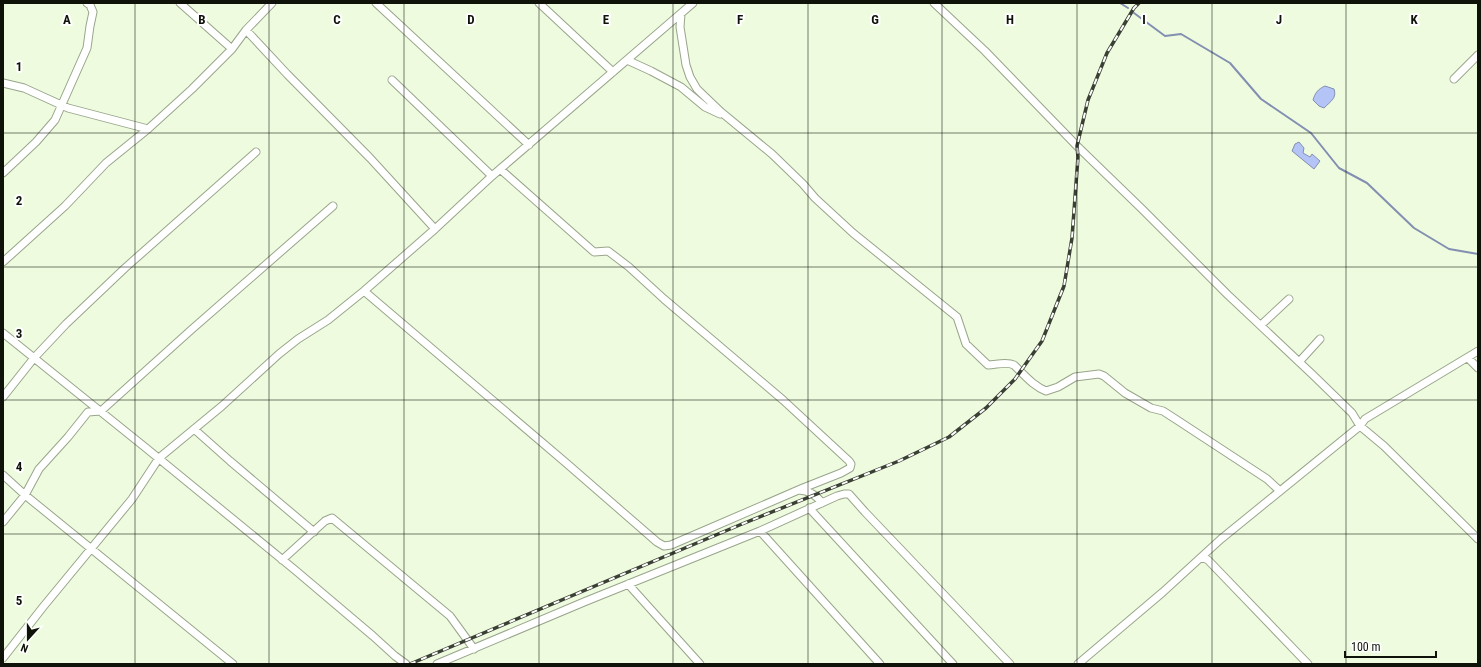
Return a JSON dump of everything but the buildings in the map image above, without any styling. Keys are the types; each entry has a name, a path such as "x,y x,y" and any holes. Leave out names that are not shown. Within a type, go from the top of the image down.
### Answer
{"street":[{"path":"3,173 44,135 55,120 87,48 93,12 87,3"},
{"path":"180,3 232,49"},
{"path":"376,3 528,144"},
{"path":"539,3 613,72"},
{"path":"3,658 132,499 159,458 279,354 298,339 328,320 364,291 528,144 693,3"},
{"path":"934,3 986,51 1047,116 1198,266 1352,413 1360,426 1384,446 1478,539"},
{"path":"3,262 65,206 106,163 148,129 192,89 232,49 246,30 269,4"},
{"path":"681,14 680,27 686,65 690,78 697,89 772,154 803,184 815,198 853,233 957,317 966,344 988,365 1005,363 1013,365 1037,387 1046,391 1058,387 1074,377 1092,374 1104,376 1125,393 1151,408 1163,411 1177,420 1267,479 1280,491"},
{"path":"246,30 370,158 434,229"},
{"path":"1454,79 1478,55"},
{"path":"627,60 681,87 705,108 729,118"},
{"path":"392,80 492,176"},
{"path":"3,82 24,88 68,108 148,129"},
{"path":"3,397 34,358 66,324 125,268 256,152"},
{"path":"364,291 566,462 660,545 664,546 671,544 798,490 848,471 851,464 838,450 787,404 624,263 608,251 594,252 500,169"},
{"path":"3,522 25,495 39,469 68,438 88,412 101,411 333,206"},
{"path":"1261,325 1289,299"},
{"path":"3,333 159,458 406,664"},
{"path":"1300,362 1320,339"},
{"path":"1078,664 1163,592 1221,540 1360,426 1365,419 1478,352"},
{"path":"1468,358 1478,368"},
{"path":"194,428 230,461 314,532"},
{"path":"3,475 25,495 233,664"},
{"path":"798,490 806,490 815,495 822,502"},
{"path":"437,664 628,584 760,531 822,502 844,494 851,496 864,512 1010,664"},
{"path":"809,508 953,664"},
{"path":"282,560 328,518 332,518 456,622 474,649"},
{"path":"760,531 880,664"},
{"path":"1202,557 1208,560 1308,664"},
{"path":"628,584 700,664"}],"water":[{"path":"1325,86 1334,89 1335,95 1324,108 1319,106 1313,100 1320,88"},
{"path":"1299,142 1304,148 1303,153 1310,157 1312,154 1320,161 1314,169 1292,151 1295,144"}],"waterway":[{"path":"1120,3 1128,8"},
{"path":"1134,13 1165,36 1181,34 1230,63 1261,99 1311,133 1339,168 1367,183 1414,228 1449,249 1478,254"}],"railway":[{"path":"410,664 742,524 899,461 949,437 986,408 1015,379 1042,341 1064,286 1072,238 1078,157 1077,146 1088,100 1107,53 1134,8 1139,3"}]}
